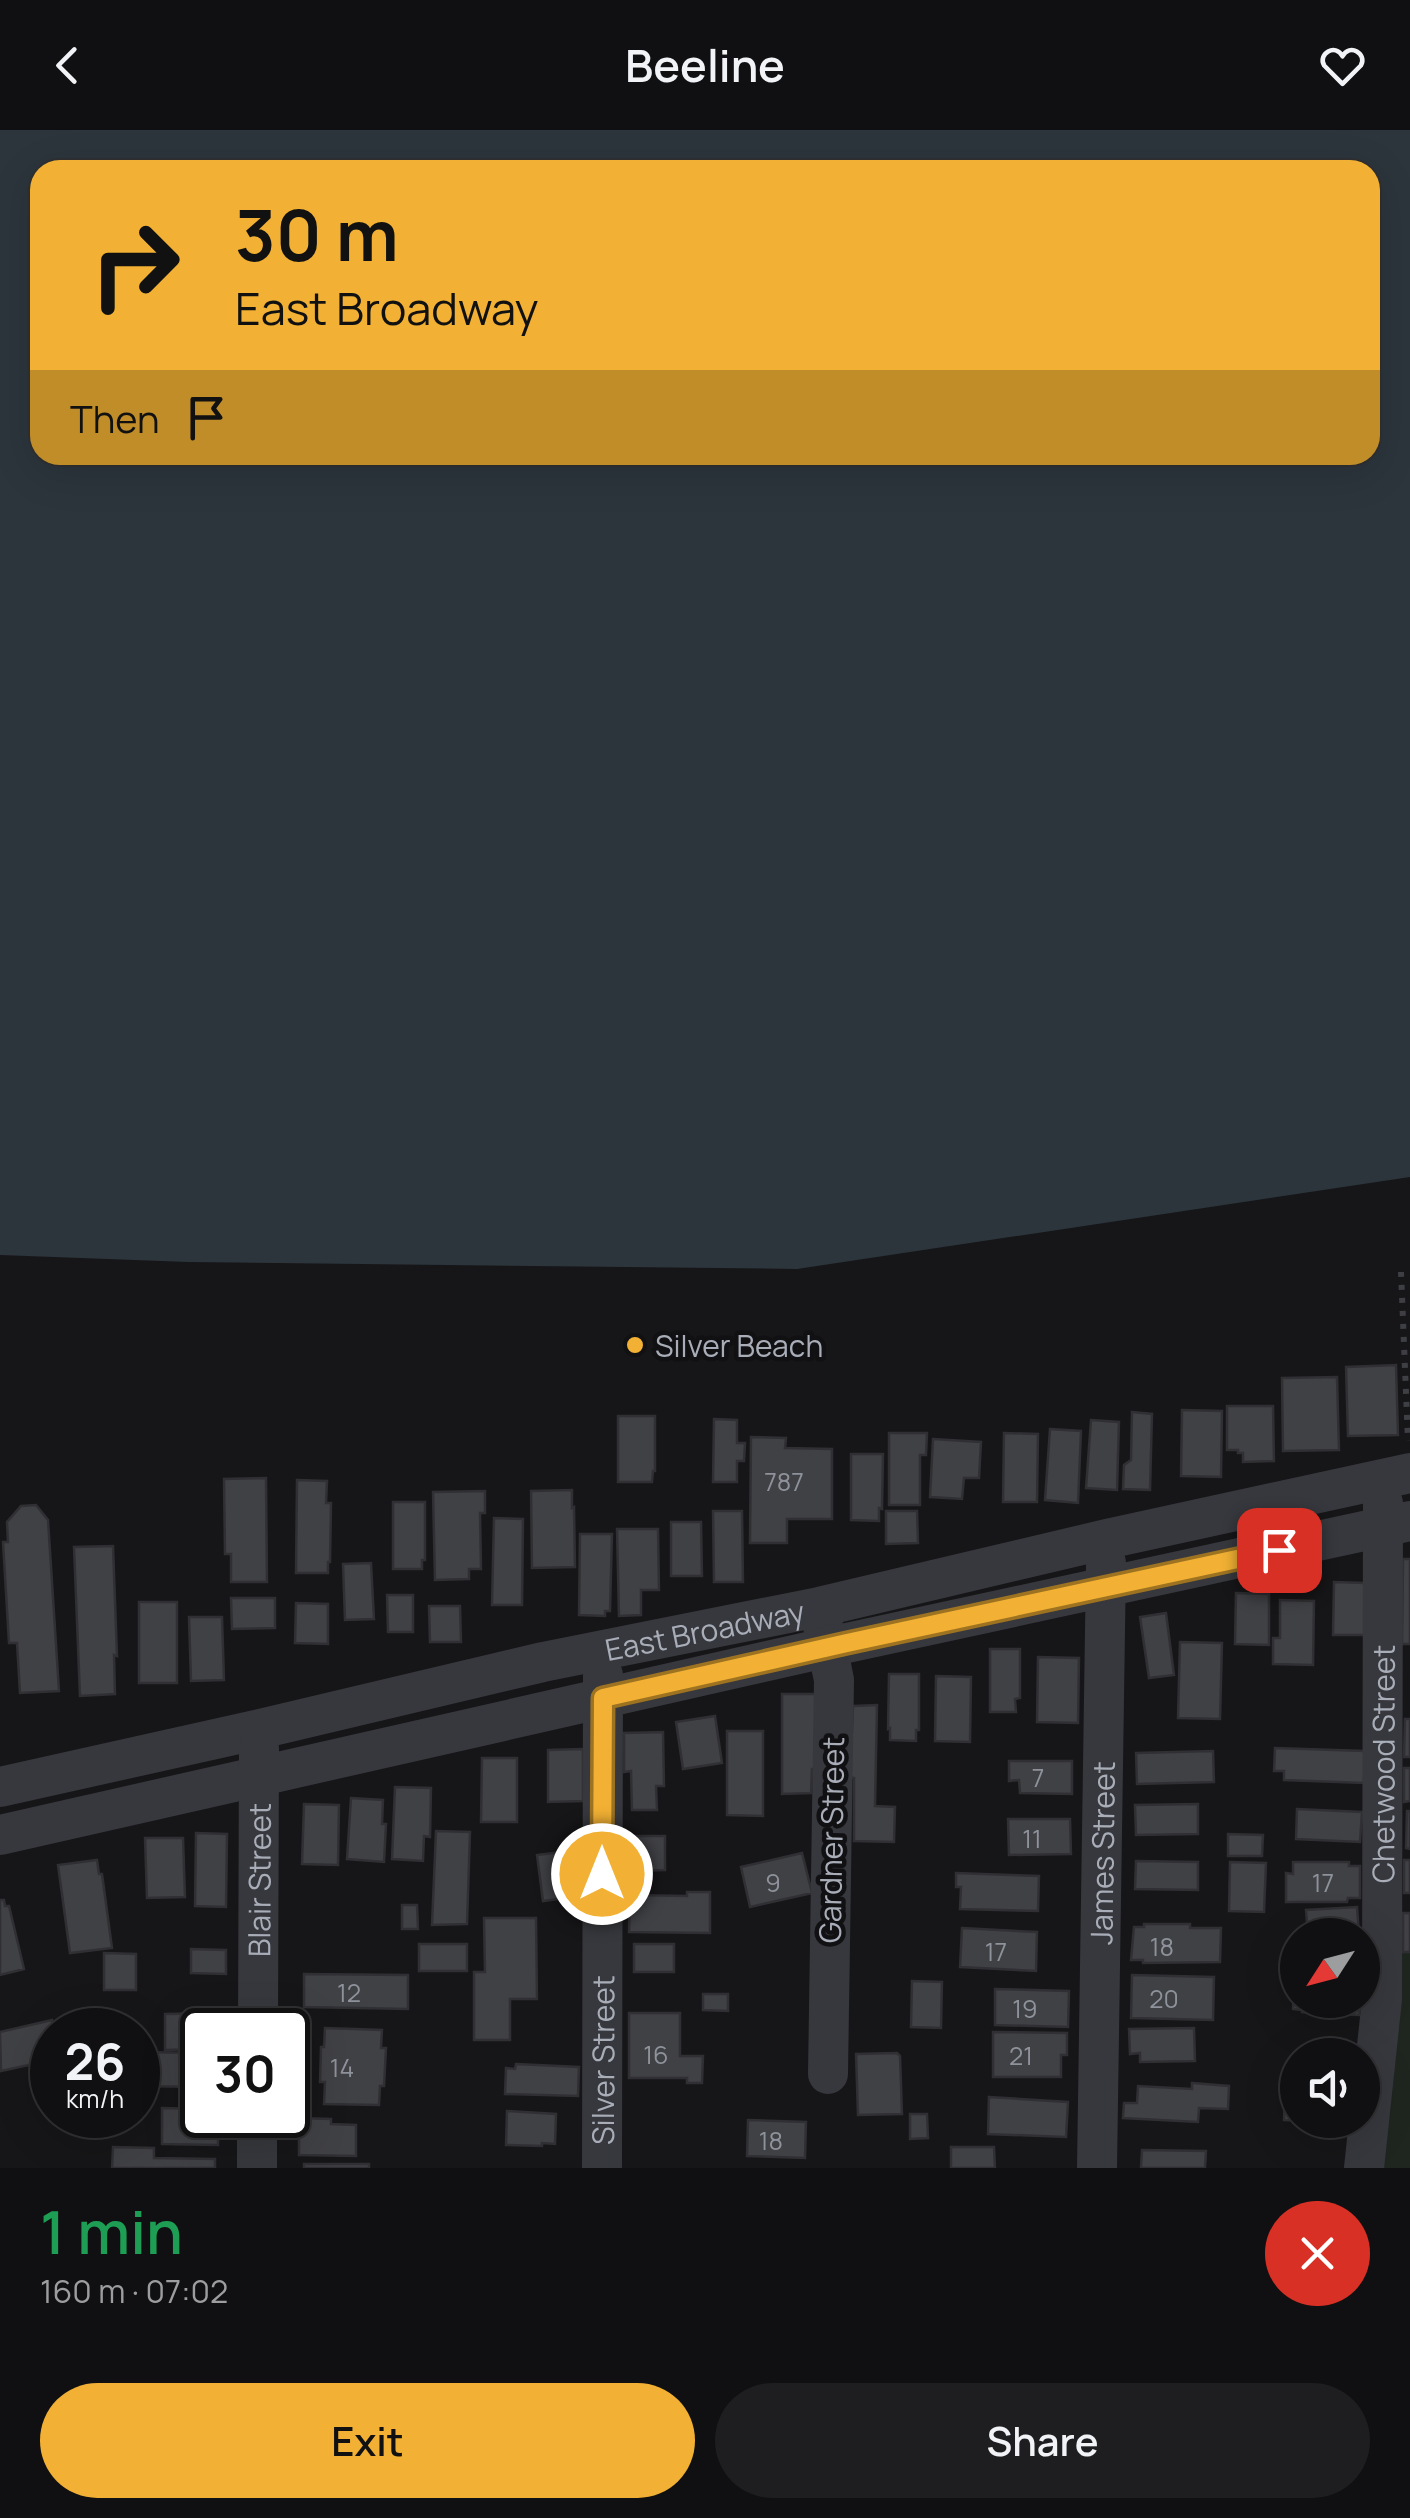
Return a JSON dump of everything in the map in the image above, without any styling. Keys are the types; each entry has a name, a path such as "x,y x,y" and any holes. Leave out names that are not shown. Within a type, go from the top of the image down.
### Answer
{"street":[{"name":"Chetwood Street","path":"1364,2168 1382,1999 1400,1467"},
{"name":"East Broadway","path":"0,1786 524,1667 820,1607 1400,1467"},
{"name":"East Broadway","path":"0,1834 827,1647 1396,1524"},
{"name":"James Street","path":"1097,2168 1107,1539"},
{"name":"Gardner Street","path":"820,1607 834,1680 828,2074"},
{"name":"Silver Street","path":"602,2168 603,1650"},
{"name":"Blair Street","path":"258,2008 260,1730"},
{"path":"257,2138 257,2168"}],"path":[{"path":"1400,1467 1401,1272"}],"shaded area":[{"path":"0,130 1410,130 1410,1177 797,1269 188,1262 0,1255"},
{"path":"1398,1947 1410,1948 1410,2168 1381,2168"}],"building":[{"path":"1396,1365 1398,1435 1348,1436 1346,1367"},
{"path":"1337,1377 1339,1450 1283,1451 1282,1378"},
{"path":"1227,1406 1273,1406 1274,1461 1243,1462 1243,1453 1227,1450"},
{"path":"1182,1410 1222,1411 1221,1477 1181,1476"},
{"path":"1132,1412 1152,1414 1150,1490 1123,1489 1124,1465 1131,1460"},
{"path":"618,1416 655,1416 652,1482 618,1482"},
{"path":"714,1419 737,1420 737,1443 745,1443 744,1461 737,1461 737,1482 713,1482"},
{"path":"1091,1420 1119,1422 1117,1490 1086,1488"},
{"path":"1050,1429 1081,1431 1078,1503 1045,1500"},
{"path":"889,1433 927,1433 926,1455 920,1455 920,1505 889,1505"},
{"path":"1004,1433 1038,1434 1037,1502 1003,1502"},
{"path":"751,1437 786,1438 785,1448 832,1449 832,1519 787,1519 787,1543 750,1543"},
{"path":"933,1439 981,1442 979,1478 964,1478 962,1499 930,1497"},
{"path":"851,1454 883,1454 879,1521 851,1520"},
{"path":"266,1478 267,1582 231,1582 231,1554 225,1554 224,1479"},
{"path":"297,1480 327,1481 326,1503 331,1503 328,1573 296,1573"},
{"path":"572,1490 575,1567 532,1568 531,1491"},
{"path":"485,1491 485,1513 480,1513 481,1569 469,1569 469,1579 435,1580 433,1492"},
{"path":"393,1502 425,1502 422,1569 393,1569"},
{"path":"36,1505 48,1520 59,1691 20,1693 17,1643 9,1643 3,1542 8,1542 7,1522 21,1506"},
{"path":"713,1511 742,1511 743,1582 714,1582"},
{"path":"886,1511 917,1511 918,1543 886,1544"},
{"path":"494,1518 523,1519 522,1605 492,1605"},
{"path":"671,1522 701,1522 702,1576 671,1576"},
{"path":"617,1529 658,1529 659,1590 641,1590 641,1615 619,1616"},
{"path":"580,1534 612,1534 610,1611 605,1611 605,1616 579,1615"},
{"path":"113,1546 115,1694 80,1696 74,1547"},
{"path":"1403,1559 1410,1559 1410,1644 1402,1644"},
{"path":"371,1563 374,1619 345,1620 343,1564"},
{"path":"1334,1582 1366,1583 1365,1635 1333,1635"},
{"path":"1236,1593 1269,1594 1269,1645 1235,1644"},
{"path":"387,1595 413,1595 413,1632 388,1632"},
{"path":"231,1598 275,1598 275,1628 232,1629"},
{"path":"1280,1600 1314,1601 1313,1665 1273,1664 1273,1638 1280,1638"},
{"path":"139,1602 177,1602 177,1683 139,1683"},
{"path":"296,1603 328,1604 328,1644 295,1643"},
{"path":"429,1606 460,1606 461,1642 430,1642"},
{"path":"1166,1613 1174,1675 1149,1678 1140,1617"},
{"path":"189,1617 222,1617 224,1680 191,1681"},
{"path":"1180,1642 1222,1643 1220,1719 1178,1718"},
{"path":"990,1649 1020,1649 1020,1698 1015,1699 1016,1712 990,1712"},
{"path":"1038,1657 1079,1658 1078,1723 1037,1722"},
{"path":"889,1674 919,1674 916,1741 890,1740"},
{"path":"936,1676 971,1677 970,1742 935,1741"},
{"path":"782,1694 818,1694 818,1769 812,1769 811,1793 782,1794"},
{"path":"877,1705 875,1806 895,1807 894,1842 854,1841 854,1778 850,1777 853,1706"},
{"path":"715,1716 722,1763 683,1769 676,1722"},
{"path":"1405,1719 1410,1719 1410,1757 1404,1757"},
{"path":"727,1731 763,1731 763,1816 727,1815"},
{"path":"663,1732 664,1786 656,1786 657,1810 632,1810 631,1771 624,1772 624,1733"},
{"path":"1275,1748 1365,1751 1364,1783 1284,1780 1284,1771 1274,1771"},
{"path":"583,1749 583,1801 548,1802 548,1750"},
{"path":"1213,1751 1214,1782 1137,1784 1136,1753"},
{"path":"482,1758 517,1758 517,1822 481,1822"},
{"path":"1009,1761 1072,1761 1072,1794 1020,1793 1019,1780 1009,1781"},
{"path":"1404,1768 1410,1768 1410,1801 1404,1802"},
{"path":"395,1787 431,1788 430,1837 424,1836 423,1861 392,1859"},
{"path":"351,1798 383,1800 384,1862 347,1859"},
{"path":"304,1804 339,1805 338,1865 302,1864"},
{"path":"1198,1804 1198,1834 1136,1835 1135,1805"},
{"path":"1297,1809 1362,1812 1360,1842 1296,1839"},
{"path":"1410,1811 1410,1849 1406,1848"},
{"path":"1008,1819 1070,1819 1071,1854 1009,1855"},
{"path":"436,1831 470,1832 467,1924 432,1925"},
{"path":"196,1833 227,1834 226,1907 195,1906"},
{"path":"1228,1834 1263,1835 1262,1856 1228,1856"},
{"path":"630,1836 665,1836 665,1870 630,1871"},
{"path":"145,1838 183,1838 185,1897 147,1898"},
{"path":"577,1850 581,1896 543,1901 537,1855"},
{"path":"802,1853 812,1893 750,1907 741,1867"},
{"path":"97,1860 112,1948 70,1953 58,1865"},
{"path":"1404,1860 1410,1860 1410,1893 1404,1893"},
{"path":"1136,1861 1198,1862 1198,1890 1135,1889"},
{"path":"1230,1862 1266,1863 1264,1912 1229,1911"},
{"path":"1293,1862 1349,1862 1349,1866 1360,1866 1360,1898 1348,1898 1347,1902 1286,1902 1286,1873 1293,1874"},
{"path":"956,1873 1039,1876 1038,1911 960,1909 961,1887 956,1887"},
{"path":"687,1892 710,1892 710,1933 629,1932 630,1895 687,1896"},
{"path":"0,1900 9,1906 24,1969 0,1975"},
{"path":"402,1905 417,1905 418,1929 402,1929"},
{"path":"1357,1907 1358,1918 1307,1918 1306,1910"},
{"path":"1403,1913 1410,1913 1410,1952 1403,1952"},
{"path":"484,1918 536,1918 537,1999 510,1999 510,2040 474,2040 474,1972 485,1972"},
{"path":"1144,1924 1221,1928 1220,1962 1131,1960 1134,1927"},
{"path":"962,1928 1037,1932 1036,1971 960,1967"},
{"path":"419,1944 467,1944 467,1971 419,1971"},
{"path":"634,1944 674,1944 674,1972 634,1972"},
{"path":"191,1949 226,1950 226,1974 191,1973"},
{"path":"104,1953 136,1954 136,1990 104,1990"},
{"path":"304,1974 408,1975 408,2009 304,2007"},
{"path":"1132,1975 1214,1977 1213,2020 1131,2018"},
{"path":"912,1981 942,1982 941,2028 911,2027"},
{"path":"995,1989 1069,1991 1068,2027 995,2025"},
{"path":"703,1994 728,1994 728,2011 703,2010"},
{"path":"629,2013 680,2013 680,2056 703,2056 702,2083 687,2083 687,2078 629,2078"},
{"path":"165,2014 180,2014 180,2050 165,2050"},
{"path":"30,2025 30,2065 1,2071 0,2032"},
{"path":"325,2028 382,2030 381,2048 386,2048 379,2105 324,2104 325,2082 320,2082"},
{"path":"1194,2028 1195,2061 1140,2062 1140,2053 1130,2054 1129,2029"},
{"path":"993,2032 1067,2033 1061,2077 993,2077"},
{"path":"160,2052 180,2053 180,2087 160,2086"},
{"path":"897,2053 902,2114 858,2115 856,2054"},
{"path":"516,2064 579,2067 578,2096 505,2094 506,2068 515,2069"},
{"path":"1192,2083 1229,2086 1228,2109 1199,2108 1198,2122 1123,2118 1124,2103 1137,2103 1138,2086 1192,2089"},
{"path":"989,2097 1068,2102 1066,2137 988,2134"},
{"path":"162,2108 180,2108 180,2138 218,2138 218,2145 162,2144"},
{"path":"507,2111 556,2114 555,2144 506,2145"},
{"path":"910,2114 927,2114 928,2138 910,2139"},
{"path":"310,2118 356,2125 356,2156 299,2155 299,2138 310,2138"},
{"path":"748,2120 806,2122 805,2158 747,2156"},
{"path":"113,2147 154,2148 154,2158 215,2159 215,2168 112,2168"},
{"path":"951,2147 994,2147 995,2168 951,2168"},
{"path":"1142,2150 1206,2151 1205,2168 1141,2168"},
{"path":"304,2164 369,2164 369,2168 304,2168"}],"place":[{"name":"Silver Beach","path":"635,1345"}],"route":[{"path":"602,1874 603,1698 1279,1550"}]}
